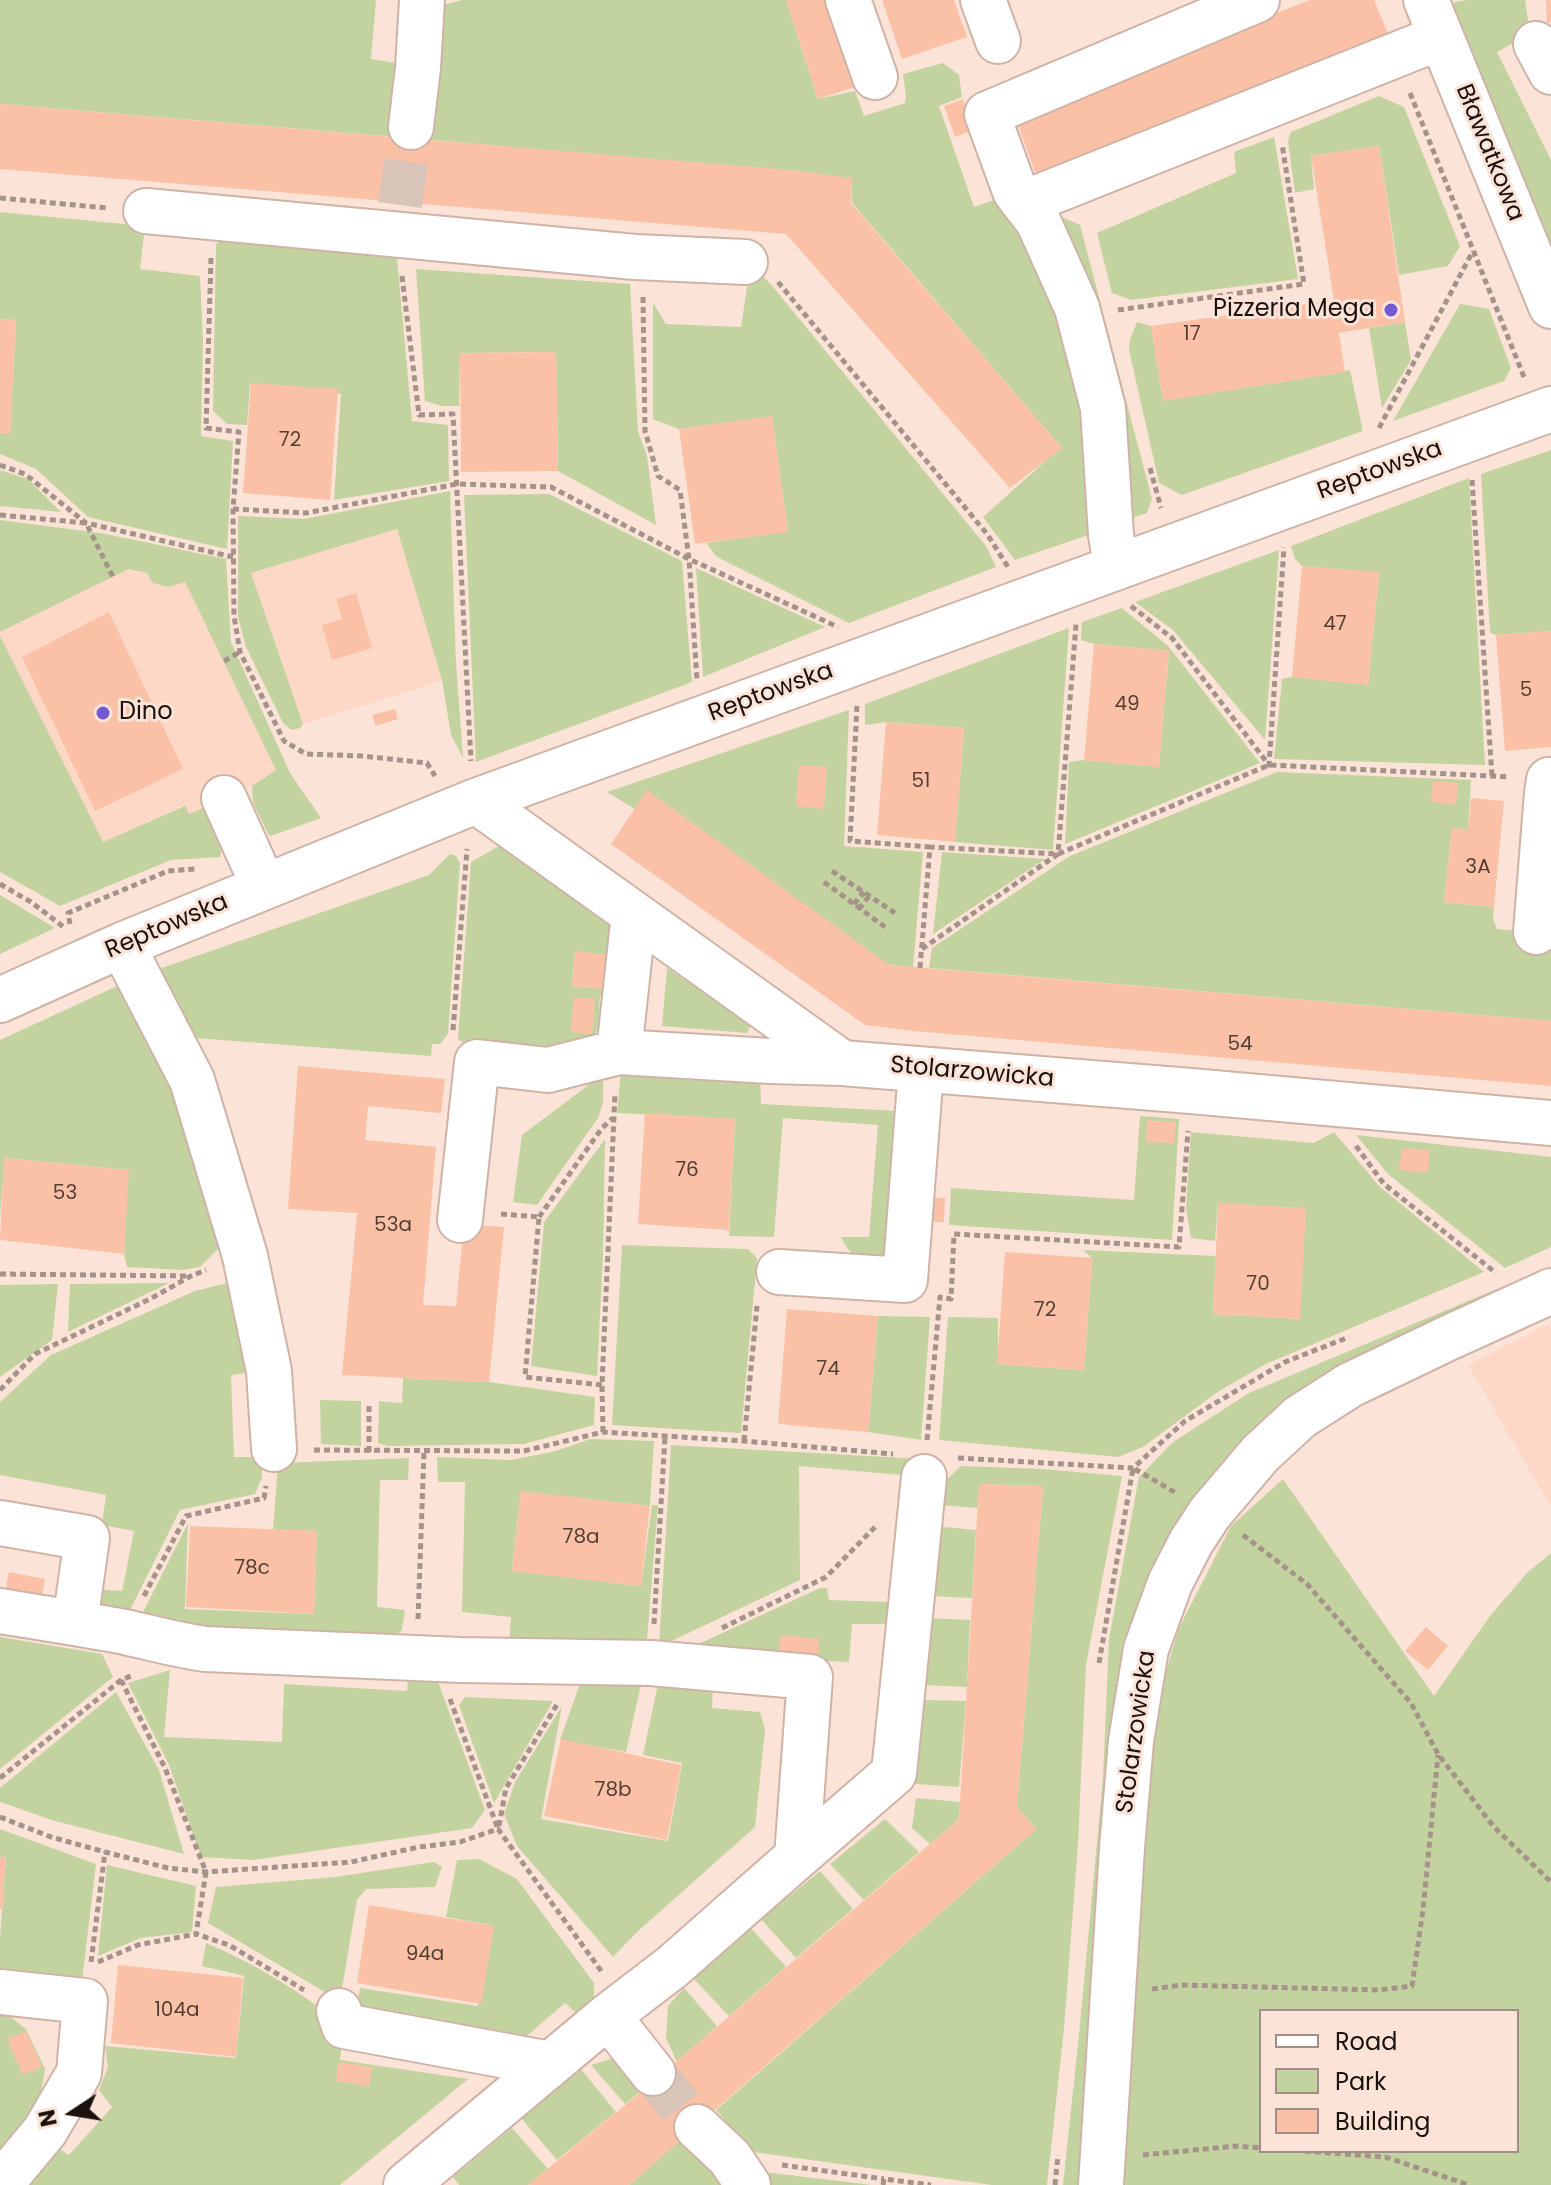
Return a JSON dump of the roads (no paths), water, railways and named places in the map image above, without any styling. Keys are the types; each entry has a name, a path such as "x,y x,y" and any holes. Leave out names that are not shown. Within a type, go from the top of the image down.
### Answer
{"street":[{"path":"411,127 422,0"},
{"path":"848,0 875,77"},
{"path":"983,0 998,41"},
{"path":"1120,584 1111,535 1103,408 1077,308 1038,221 1015,191 987,114 1257,0"},
{"path":"1024,203 1434,18"},
{"name":"Bławatkowa","path":"1434,18 1551,306"},
{"path":"146,211 213,218 399,221 635,257 745,262"},
{"name":"Reptowska","path":"0,1000 122,945 472,803 1120,584 1539,395"},
{"path":"1536,932 1550,780"},
{"path":"224,798 264,887"},
{"path":"472,803 842,1063"},
{"path":"619,1052 634,914"},
{"path":"122,945 192,1080 245,1256 269,1371 274,1449"},
{"name":"Stolarzowicka","path":"461,1214 477,1062 548,1070 619,1052 842,1063 1551,1123"},
{"path":"779,1272 905,1280 921,1070"},
{"name":"Stolarzowicka","path":"1102,2177 1130,1756 1146,1649 1170,1583 1210,1513 1260,1454 1300,1417 1350,1385 1551,1291"},
{"path":"406,2185 672,1967 894,1773 925,1467"},
{"path":"0,1523 87,1538 75,1623"},
{"path":"0,1611 205,1649 461,1660 651,1663 810,1677 797,1857"},
{"path":"0,1992 85,2001 79,2073 45,2131 0,2185"},
{"path":"616,2010 653,2073"},
{"path":"339,2011 344,2026 550,2064"},
{"path":"697,2127 739,2172"}],"tunnel":[{"path":"400,205 411,127"},
{"path":"653,2073 697,2127"}],"place":[{"name":"Pizzeria Mega","path":"1391,310"},
{"name":"Dino","path":"103,713"}]}
